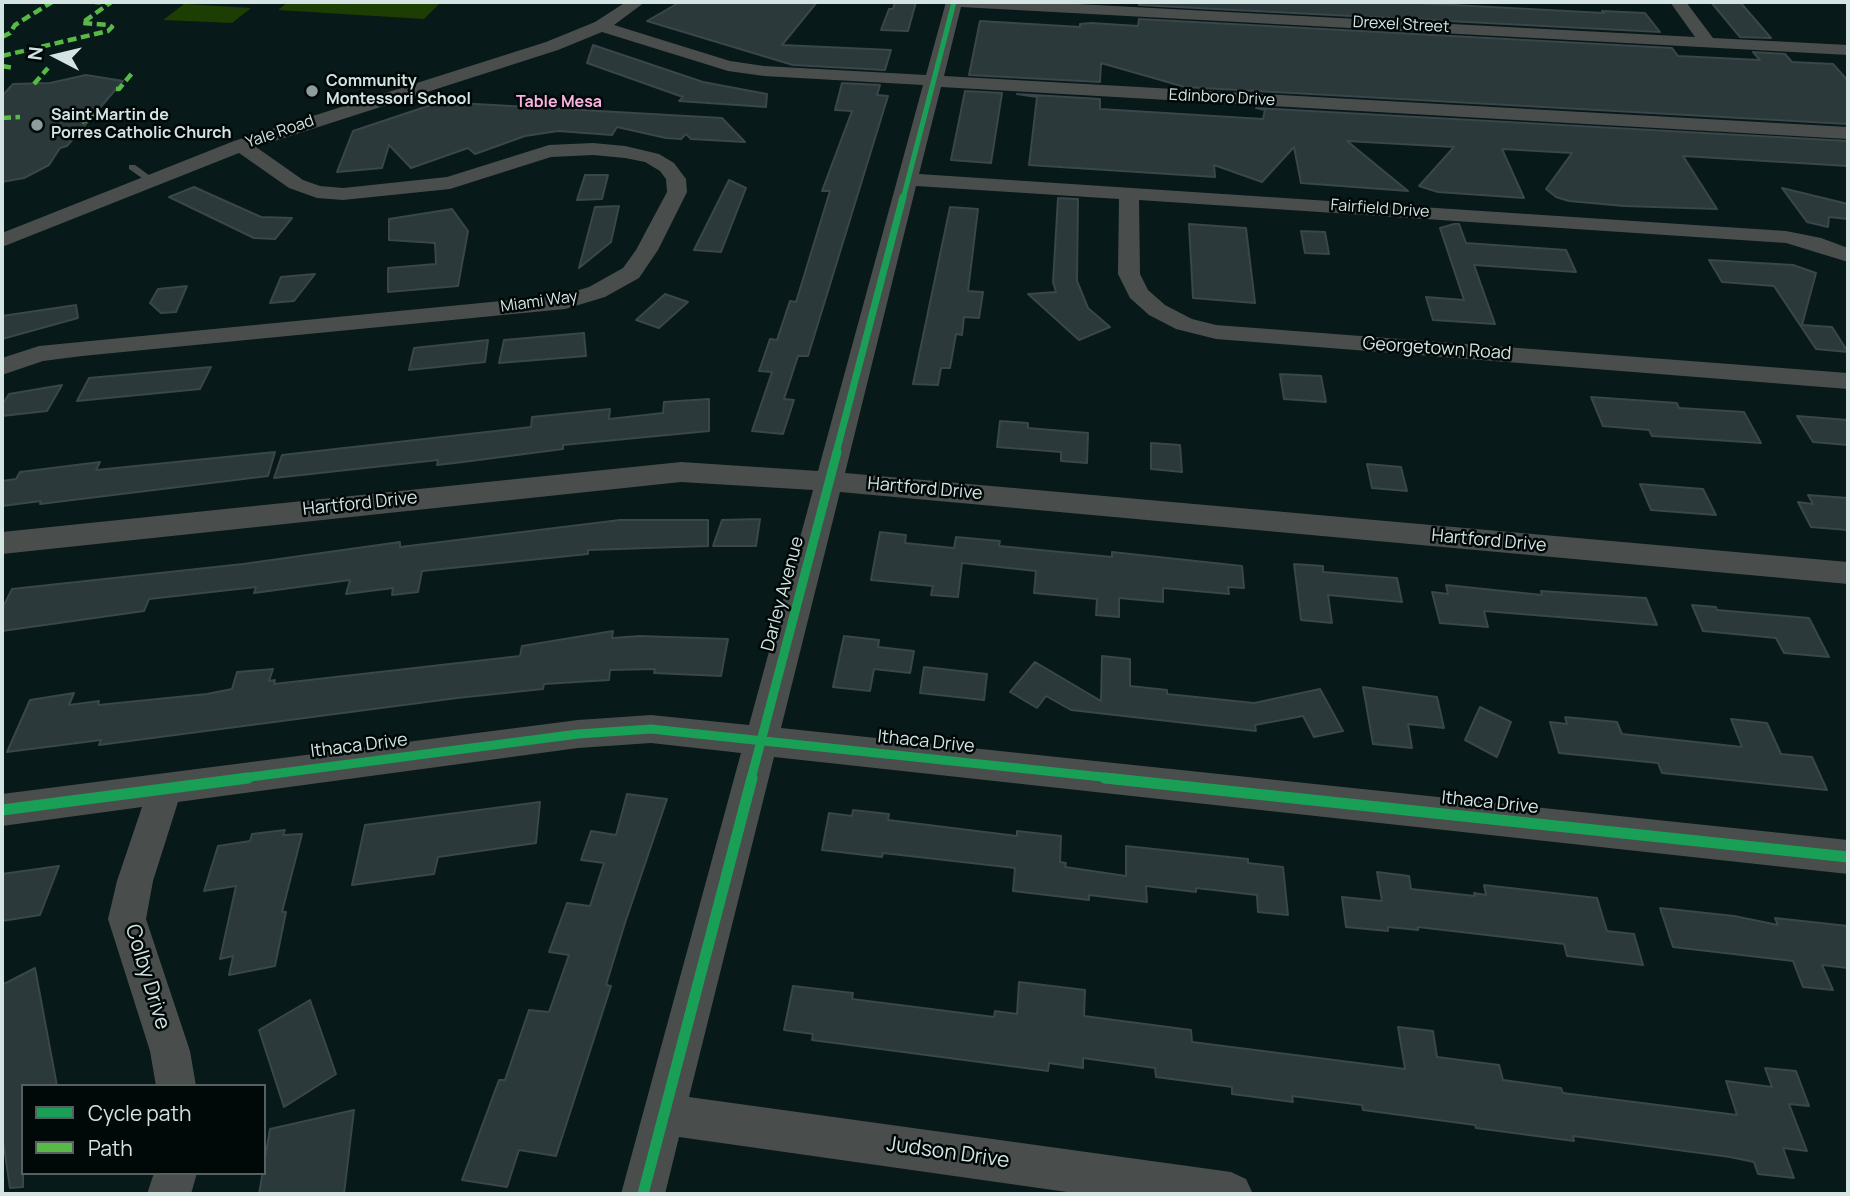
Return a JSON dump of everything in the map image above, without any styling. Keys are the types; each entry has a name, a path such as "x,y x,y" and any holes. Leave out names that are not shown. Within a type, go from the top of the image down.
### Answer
{"street":[{"name":"Yale Road","path":"2,241 241,145 520,57 601,26 638,2"},
{"name":"Drexel Street","path":"954,2 1848,50"},
{"name":"Darley Avenue","path":"643,1194 954,2"},
{"path":"1678,2 1708,42"},
{"name":"Edinboro Drive","path":"601,26 728,66 933,81 1848,134"},
{"name":"Miami Way","path":"2,367 39,354 70,349 565,302 597,292 631,273 648,250 677,192 675,178 667,167 652,159 625,152 593,149 549,151 450,183 421,188 343,194 317,192 296,184 241,145"},
{"name":"Fairfield Drive","path":"909,179 1786,237 1821,245 1848,256"},
{"name":"Georgetown Road","path":"1129,193 1129,274 1138,293 1157,310 1184,324 1216,332 1848,381"},
{"name":"Hartford Drive","path":"2,543 664,473 753,475 829,481 1848,573"},
{"name":"Ithaca Drive","path":"2,810 578,734 651,729 1848,857"},
{"name":"Colby Drive","path":"165,788 135,881 127,919 170,1052 176,1084"},
{"name":"Judson Drive","path":"664,1114 1123,1187 1231,1194"},
{"path":"169,1194 175,1175"}],"lane":[{"path":"132,167 152,181"}],"green space":[{"path":"288,2 441,2 424,19 278,10"},
{"path":"184,4 251,8 232,23 163,20"}],"building":[{"path":"680,2 817,2 782,45 891,50 885,70 793,65 647,21"},
{"path":"895,2 916,2 908,31 881,30 889,9 893,9"},
{"path":"1139,2 1397,2 1645,13 1660,32 1139,5"},
{"path":"1711,2 1740,2 1771,38 1740,37"},
{"path":"1139,19 1672,48 1678,56 1760,60 1753,52 1785,54 1792,62 1833,64 1848,81 1848,124 1185,87 1101,63 1100,82 969,75 980,21 1080,27 1080,24 1091,23 1138,26"},
{"path":"593,45 703,82 767,94 766,107 679,101 683,97 587,63"},
{"name":"Saint Martin de Porres Catholic Church","path":"86,75 123,81 67,146 60,148 49,165 24,178 2,182 2,96 13,84 50,83"},
{"path":"842,83 880,85 877,95 888,96 808,356 798,356 784,399 794,400 783,434 752,431 772,372 759,371 770,339 777,340 790,301 796,302 830,191 822,191 852,111 835,110"},
{"path":"965,91 1002,93 991,163 951,160"},
{"path":"1017,94 1100,99 1100,109 1263,119 1265,110 1256,108 1848,141 1848,166 1683,156 1717,209 1624,206 1569,201 1556,197 1546,189 1572,153 1502,149 1524,198 1438,192 1419,186 1454,147 1347,141 1408,191 1301,183 1294,147 1262,182 1214,165 1215,177 1029,165 1037,97"},
{"path":"440,102 722,118 745,142 691,139 686,134 681,139 666,138 617,127 612,135 558,131 525,136 475,154 468,148 411,168 389,145 382,168 337,172 353,131"},
{"path":"585,175 608,175 602,199 577,200"},
{"path":"729,180 746,188 721,252 694,250"},
{"path":"194,187 261,217 292,218 275,239 254,238 169,197"},
{"path":"1782,188 1848,204 1848,219 1829,217 1828,227 1807,222"},
{"path":"1058,198 1078,199 1077,281 1088,308 1110,327 1079,340 1028,294 1056,292 1053,282"},
{"path":"619,206 611,242 579,268 595,207"},
{"path":"950,207 978,209 968,291 983,292 979,318 964,317 962,335 956,334 950,368 941,368 938,385 913,384"},
{"path":"452,209 468,231 458,286 388,292 388,268 436,264 435,243 389,240 389,219"},
{"path":"1189,224 1246,228 1255,303 1193,298"},
{"path":"1459,224 1466,243 1566,250 1576,272 1474,265 1495,324 1433,320 1426,297 1464,300 1440,228"},
{"path":"1301,231 1325,232 1329,254 1305,253"},
{"path":"1709,260 1793,265 1816,273 1802,325 1832,327 1848,352 1816,349 1774,286 1722,282"},
{"path":"315,274 294,301 270,303 281,277"},
{"path":"187,286 176,312 161,313 150,303 158,289"},
{"path":"665,294 688,302 659,328 636,320"},
{"path":"76,305 78,318 2,339 2,316"},
{"path":"584,333 586,356 499,363 504,340"},
{"path":"488,340 485,362 409,370 414,348"},
{"path":"211,367 200,389 77,401 89,378"},
{"path":"1280,374 1321,376 1326,402 1284,399"},
{"path":"62,385 47,411 2,416 2,405 9,394"},
{"path":"1591,397 1677,403 1679,408 1744,412 1761,443 1652,436 1649,430 1603,426"},
{"path":"709,399 709,431 563,445 563,449 437,465 438,460 274,478 282,455 531,427 532,417 610,409 609,419 663,413 664,402"},
{"path":"1797,416 1848,420 1848,445 1813,442"},
{"path":"1000,421 1028,423 1028,428 1088,433 1087,463 1061,461 1061,452 997,447"},
{"path":"1151,443 1180,445 1182,472 1151,469"},
{"path":"275,452 268,476 40,504 41,501 2,506 2,481 16,479 20,472 100,462 96,470"},
{"path":"1367,464 1401,467 1407,491 1372,488"},
{"path":"1640,484 1703,489 1716,515 1651,510"},
{"path":"1808,495 1848,498 1848,530 1811,527 1798,502 1813,504"},
{"path":"760,519 756,546 713,546 722,520"},
{"path":"620,520 708,520 708,546 588,550 588,554 422,571 418,592 392,595 393,588 346,594 350,580 254,593 256,587 149,599 144,611 2,631 2,609 12,589 243,564 400,542 400,547"},
{"path":"880,532 906,535 905,543 954,548 956,537 1000,541 999,546 1112,557 1112,552 1242,566 1244,588 1228,587 1229,594 1163,588 1163,602 1119,598 1119,617 1096,615 1097,599 1034,593 1036,571 962,563 958,597 931,595 933,586 871,580"},
{"path":"1294,564 1323,566 1323,572 1397,578 1402,602 1328,595 1332,623 1301,620"},
{"path":"1446,585 1542,595 1541,591 1646,598 1657,625 1484,611 1488,627 1440,623 1432,592 1448,594"},
{"path":"1692,605 1716,607 1717,610 1809,618 1829,657 1784,653 1776,638 1703,631"},
{"path":"613,631 612,638 640,636 728,639 721,676 654,673 655,669 610,670 609,680 544,684 543,689 99,745 101,740 7,752 30,700 74,693 69,705 99,701 98,705 207,694 232,689 237,672 273,669 269,681 275,680 274,684 520,656 522,646"},
{"path":"844,636 879,640 878,647 914,651 910,673 874,669 870,691 833,687"},
{"path":"1102,656 1130,659 1130,686 1167,690 1167,694 1254,703 1320,689 1343,731 1314,737 1303,716 1255,725 1256,731 1071,710 1046,696 1037,708 1010,692 1035,662 1101,701"},
{"path":"924,667 987,674 984,700 920,693"},
{"path":"1363,687 1437,697 1444,728 1408,724 1412,748 1373,744"},
{"path":"1480,707 1511,722 1497,757 1465,740"},
{"path":"1565,717 1617,722 1622,734 1742,747 1731,719 1767,723 1781,754 1812,757 1827,790 1662,773 1658,763 1559,753 1550,722 1567,724"},
{"path":"627,794 667,799 625,923 606,985 611,986 556,1156 519,1150 507,1187 462,1180 499,1080 505,1080 529,1010 549,1012 569,955 549,952 567,903 590,906 604,863 581,860 591,831 616,835"},
{"path":"540,802 536,843 438,857 434,874 352,885 365,825"},
{"path":"853,810 889,814 888,820 1017,836 1017,831 1061,836 1060,862 1066,863 1065,867 1126,876 1126,846 1248,859 1248,863 1283,867 1288,915 1258,912 1257,895 1146,886 1147,902 1089,895 1089,900 1013,891 1015,868 883,853 882,857 822,850 829,813 852,816"},
{"path":"285,830 283,835 302,834 282,912 286,912 275,966 229,975 233,956 220,959 236,886 204,891 218,846 250,841 252,834"},
{"path":"59,866 40,915 2,921 2,874"},
{"path":"1377,872 1409,876 1411,889 1475,896 1474,893 1486,895 1484,885 1597,898 1607,931 1634,934 1643,965 1567,956 1564,944 1418,927 1418,930 1388,927 1388,931 1346,927 1342,897 1382,901"},
{"path":"1660,908 1734,916 1778,925 1775,918 1848,926 1848,968 1822,965 1833,990 1803,987 1793,961 1673,947"},
{"path":"35,968 57,1084 21,1084 23,1187 10,1188 2,1133 2,985"},
{"path":"1019,982 1085,990 1084,1016 1191,1030 1192,1042 1405,1069 1398,1027 1433,1031 1437,1057 1499,1065 1503,1080 1561,1088 1563,1093 1737,1115 1726,1081 1772,1087 1765,1068 1796,1071 1809,1106 1789,1104 1807,1151 1783,1148 1794,1178 1758,1174 1754,1162 1730,1157 1573,1136 1574,1141 1476,1128 1475,1125 1363,1110 1362,1105 1292,1096 1293,1102 1232,1094 1232,1087 1156,1077 1155,1068 1083,1058 1083,1068 1049,1063 1048,1071 812,1040 813,1034 784,1030 793,986 853,993 852,999 994,1017 995,1011 1017,1014"},
{"path":"310,1000 336,1074 284,1107 259,1030"},
{"path":"354,1110 344,1194 259,1194 262,1175 266,1175 270,1129"}],"marked path":[{"path":"2,37 10,33 15,25 52,2"},
{"path":"2,56 108,31 112,27 109,25 82,23 110,3 95,2"},
{"path":"2,66 14,68"},
{"path":"34,84 48,68"},
{"path":"116,89 119,89 133,72"},
{"path":"77,115 125,113"},
{"path":"81,115 92,139"},
{"path":"2,118 20,117"}],"cycle path":[{"path":"643,1194 954,2"},
{"path":"2,810 578,734 651,729 1848,857"}],"place":[{"name":"Community Montessori School","path":"312,91"},
{"name":"Saint Martin de Porres Catholic Church","path":"37,125"}],"district":[{"name":"Table Mesa","path":"559,103"}]}
